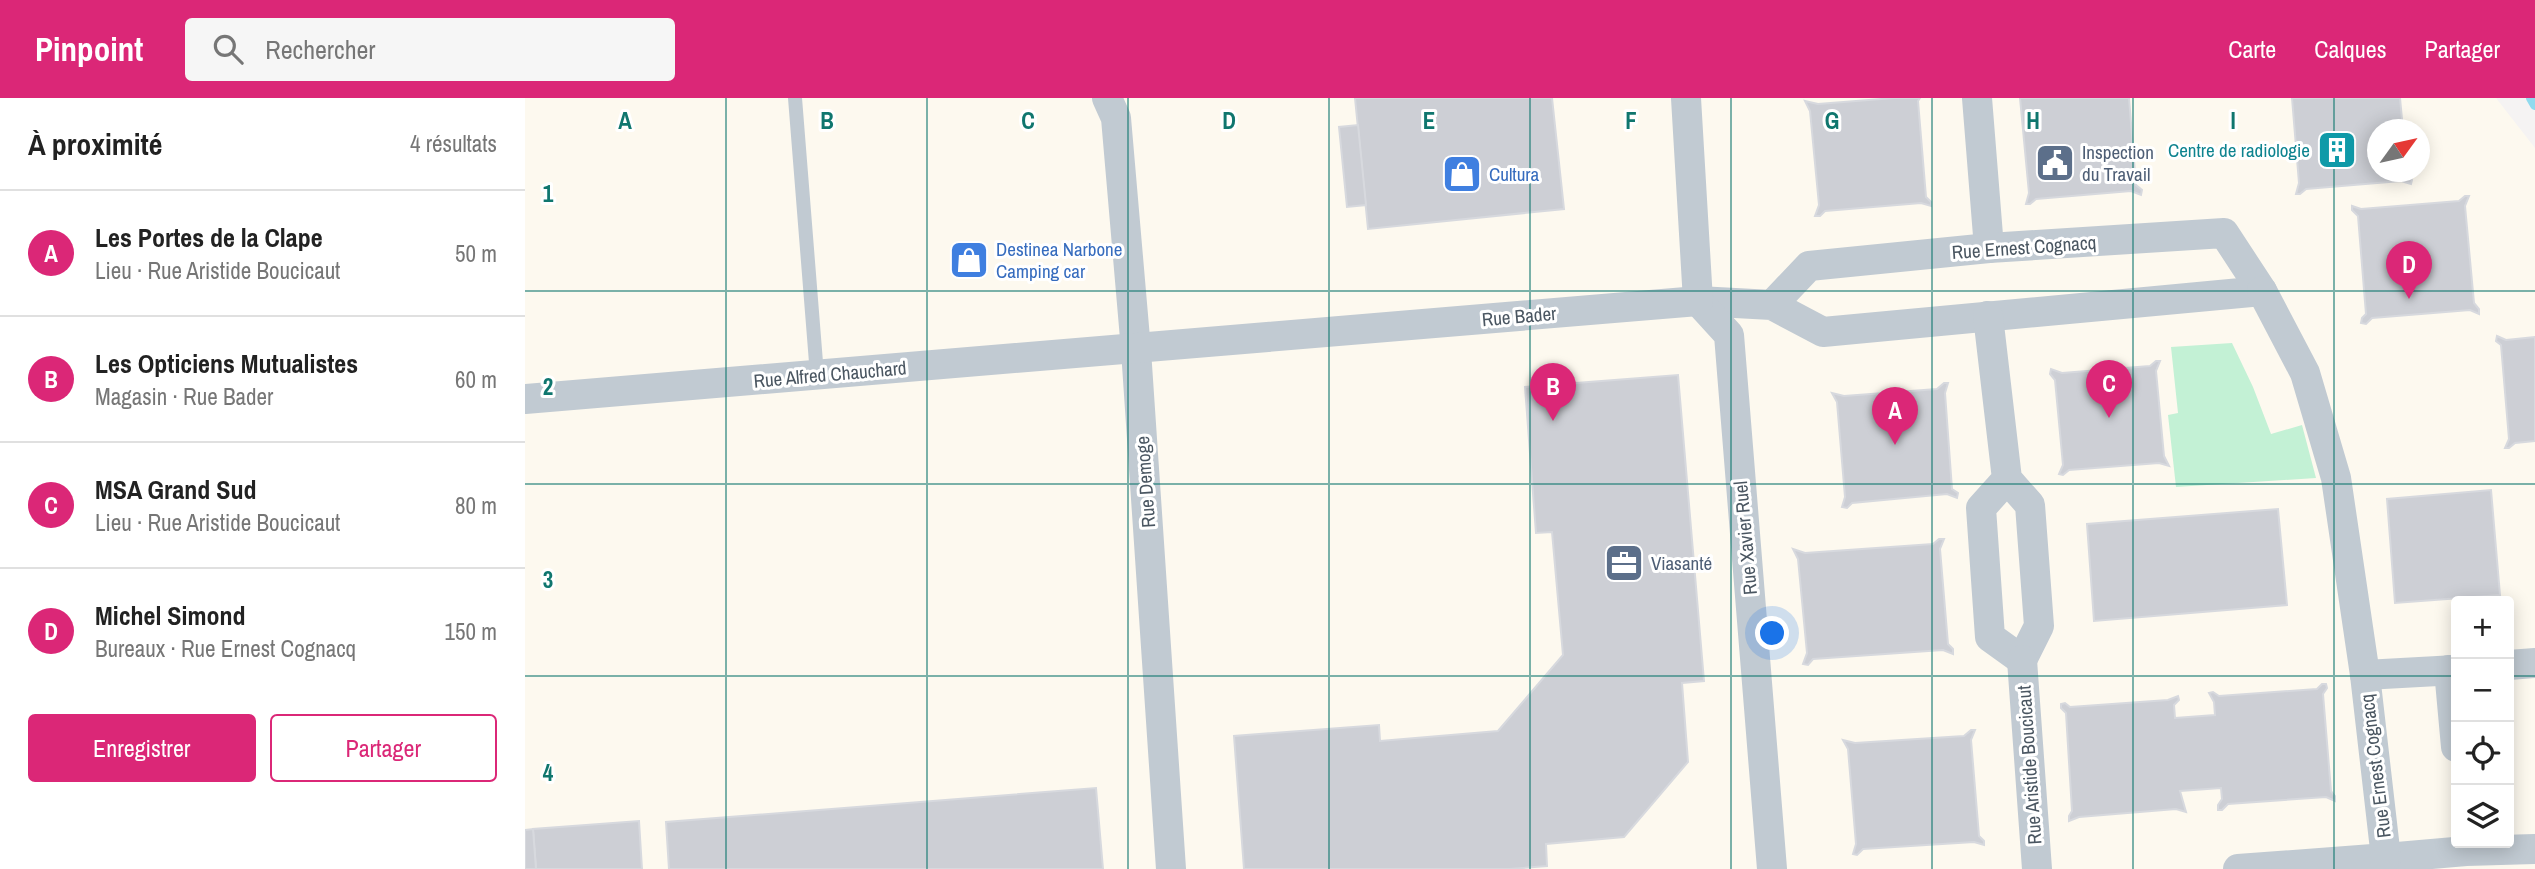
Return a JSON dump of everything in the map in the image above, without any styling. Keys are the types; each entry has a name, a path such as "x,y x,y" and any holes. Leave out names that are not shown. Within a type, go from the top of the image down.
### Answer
{"street":[{"name":"Rue Demoge","path":"1107,98 1116,118 1136,350 1171,869"},
{"path":"1686,98 1699,301 1772,304 1823,332 2262,291"},
{"path":"1977,98 1989,248"},
{"name":"Rue Ernest Cognacq","path":"1772,304 1809,266 1989,248 2224,233 2262,291 2305,373 2336,478 2365,674 2386,858"},
{"name":"Rue Bader","path":"1136,350 1699,301"},
{"name":"Rue Xavier Ruel","path":"1699,301 1729,335 1772,869"},
{"path":"1988,316 2007,479"},
{"name":"Rue Alfred Chauchard","path":"525,399 1136,350"},
{"name":"Rue Aristide Boucicaut","path":"2022,660 1990,637 1982,508 2007,479 2030,505 2039,626 2022,660 2037,869"},
{"path":"2514,665 2535,663"},
{"name":"Rue Ernest Cognacq","path":"2365,674 2451,670"},
{"name":"Rue Ernest Cognacq","path":"2238,869 2386,858 2459,848"},
{"name":"Rue Ernest Cognacq","path":"2500,848 2535,849"}],"lane":[{"path":"795,98 817,375"}],"shaded area":[{"path":"525,98 2496,98 2535,148 2535,869 525,869"}],"green space":[{"path":"2232,343 2271,434 2302,425 2316,478 2176,487 2168,415 2178,413 2171,347"}],"building":[{"name":"Cultura","path":"1355,98 1552,98 1564,209 1368,229"},
{"path":"1920,98 1918,101 1926,197 1931,206 1921,203 1825,211 1820,216 1815,216 1819,205 1810,111 1805,101 1818,104"},
{"path":"2020,98 2129,98 2136,185 2142,190 2141,195 2131,191 2036,199 2026,204 2029,193"},
{"name":"Centre de radiologie","path":"2292,98 2400,98 2402,119 2367,119 2367,182 2389,182 2306,189 2296,194 2299,183"},
{"path":"1358,125 1366,205 1347,207 1339,127"},
{"path":"2469,196 2465,206 2474,303 2479,314 2470,310 2372,318 2366,324 2361,323 2366,314 2358,216 2352,206 2361,209 2459,201"},
{"path":"2497,336 2506,340 2535,337 2535,441 2515,443 2509,448 2505,448 2509,439 2501,345 2496,341"},
{"path":"2160,361 2156,371 2164,456 2169,466 2159,463 2069,470 2063,475 2059,474 2063,465 2055,380 2050,374 2051,369 2062,373 2150,366"},
{"path":"1678,375 1704,681 1682,683 1688,762 1624,837 1546,844 1547,866 1510,869 1244,869 1234,736 1379,725 1380,741 1498,731 1563,655 1552,532 1536,533 1525,387"},
{"path":"1948,383 1945,393 1952,489 1958,493 1957,498 1947,494 1852,503 1847,508 1842,507 1845,497 1837,402 1832,393 1844,396 1937,389"},
{"path":"2491,490 2500,595 2451,596 2451,599 2395,603 2387,499"},
{"path":"2278,509 2287,605 2094,621 2087,524"},
{"path":"1944,539 1940,549 1948,644 1953,649 1953,654 1943,650 1813,659 1808,665 1803,664 1807,653 1798,559 1793,549 1805,553 1933,544"},
{"path":"2326,684 2327,688 2323,694 2331,791 2335,801 2326,797 2228,804 2218,810 2222,799 2221,788 2180,791 2186,812 2176,809 2079,817 2069,821 2072,811 2066,713 2061,704 2065,703 2070,707 2168,700 2178,696 2179,700 2174,705 2175,718 2215,715 2214,702 2209,693 2213,692 2219,696 2317,689"},
{"path":"1975,730 1971,740 1979,836 1984,845 1974,842 1863,849 1857,855 1853,854 1856,844 1848,749 1843,740 1855,743 1964,736"},
{"path":"1096,788 1103,869 669,869 666,822"},
{"path":"639,821 642,869 536,869 533,829"},
{"path":"533,829 536,869 525,869 525,830"}],"waterway":[{"path":"2531,98 2535,105"}],"place":[{"name":"Centre de radiologie","path":"2337,150"},
{"name":"Inspection du Travail","path":"2055,163"},
{"name":"Cultura","path":"1462,174"},
{"name":"Destinea Narbone Camping car","path":"969,260"},
{"name":"Michel Simond","path":"2409,299"},
{"name":"MSA Grand Sud","path":"2109,418"},
{"name":"Les Opticiens Mutualistes","path":"1553,421"},
{"name":"Les Portes de la Clape","path":"1895,445"},
{"name":"Viasanté","path":"1624,563"}]}
